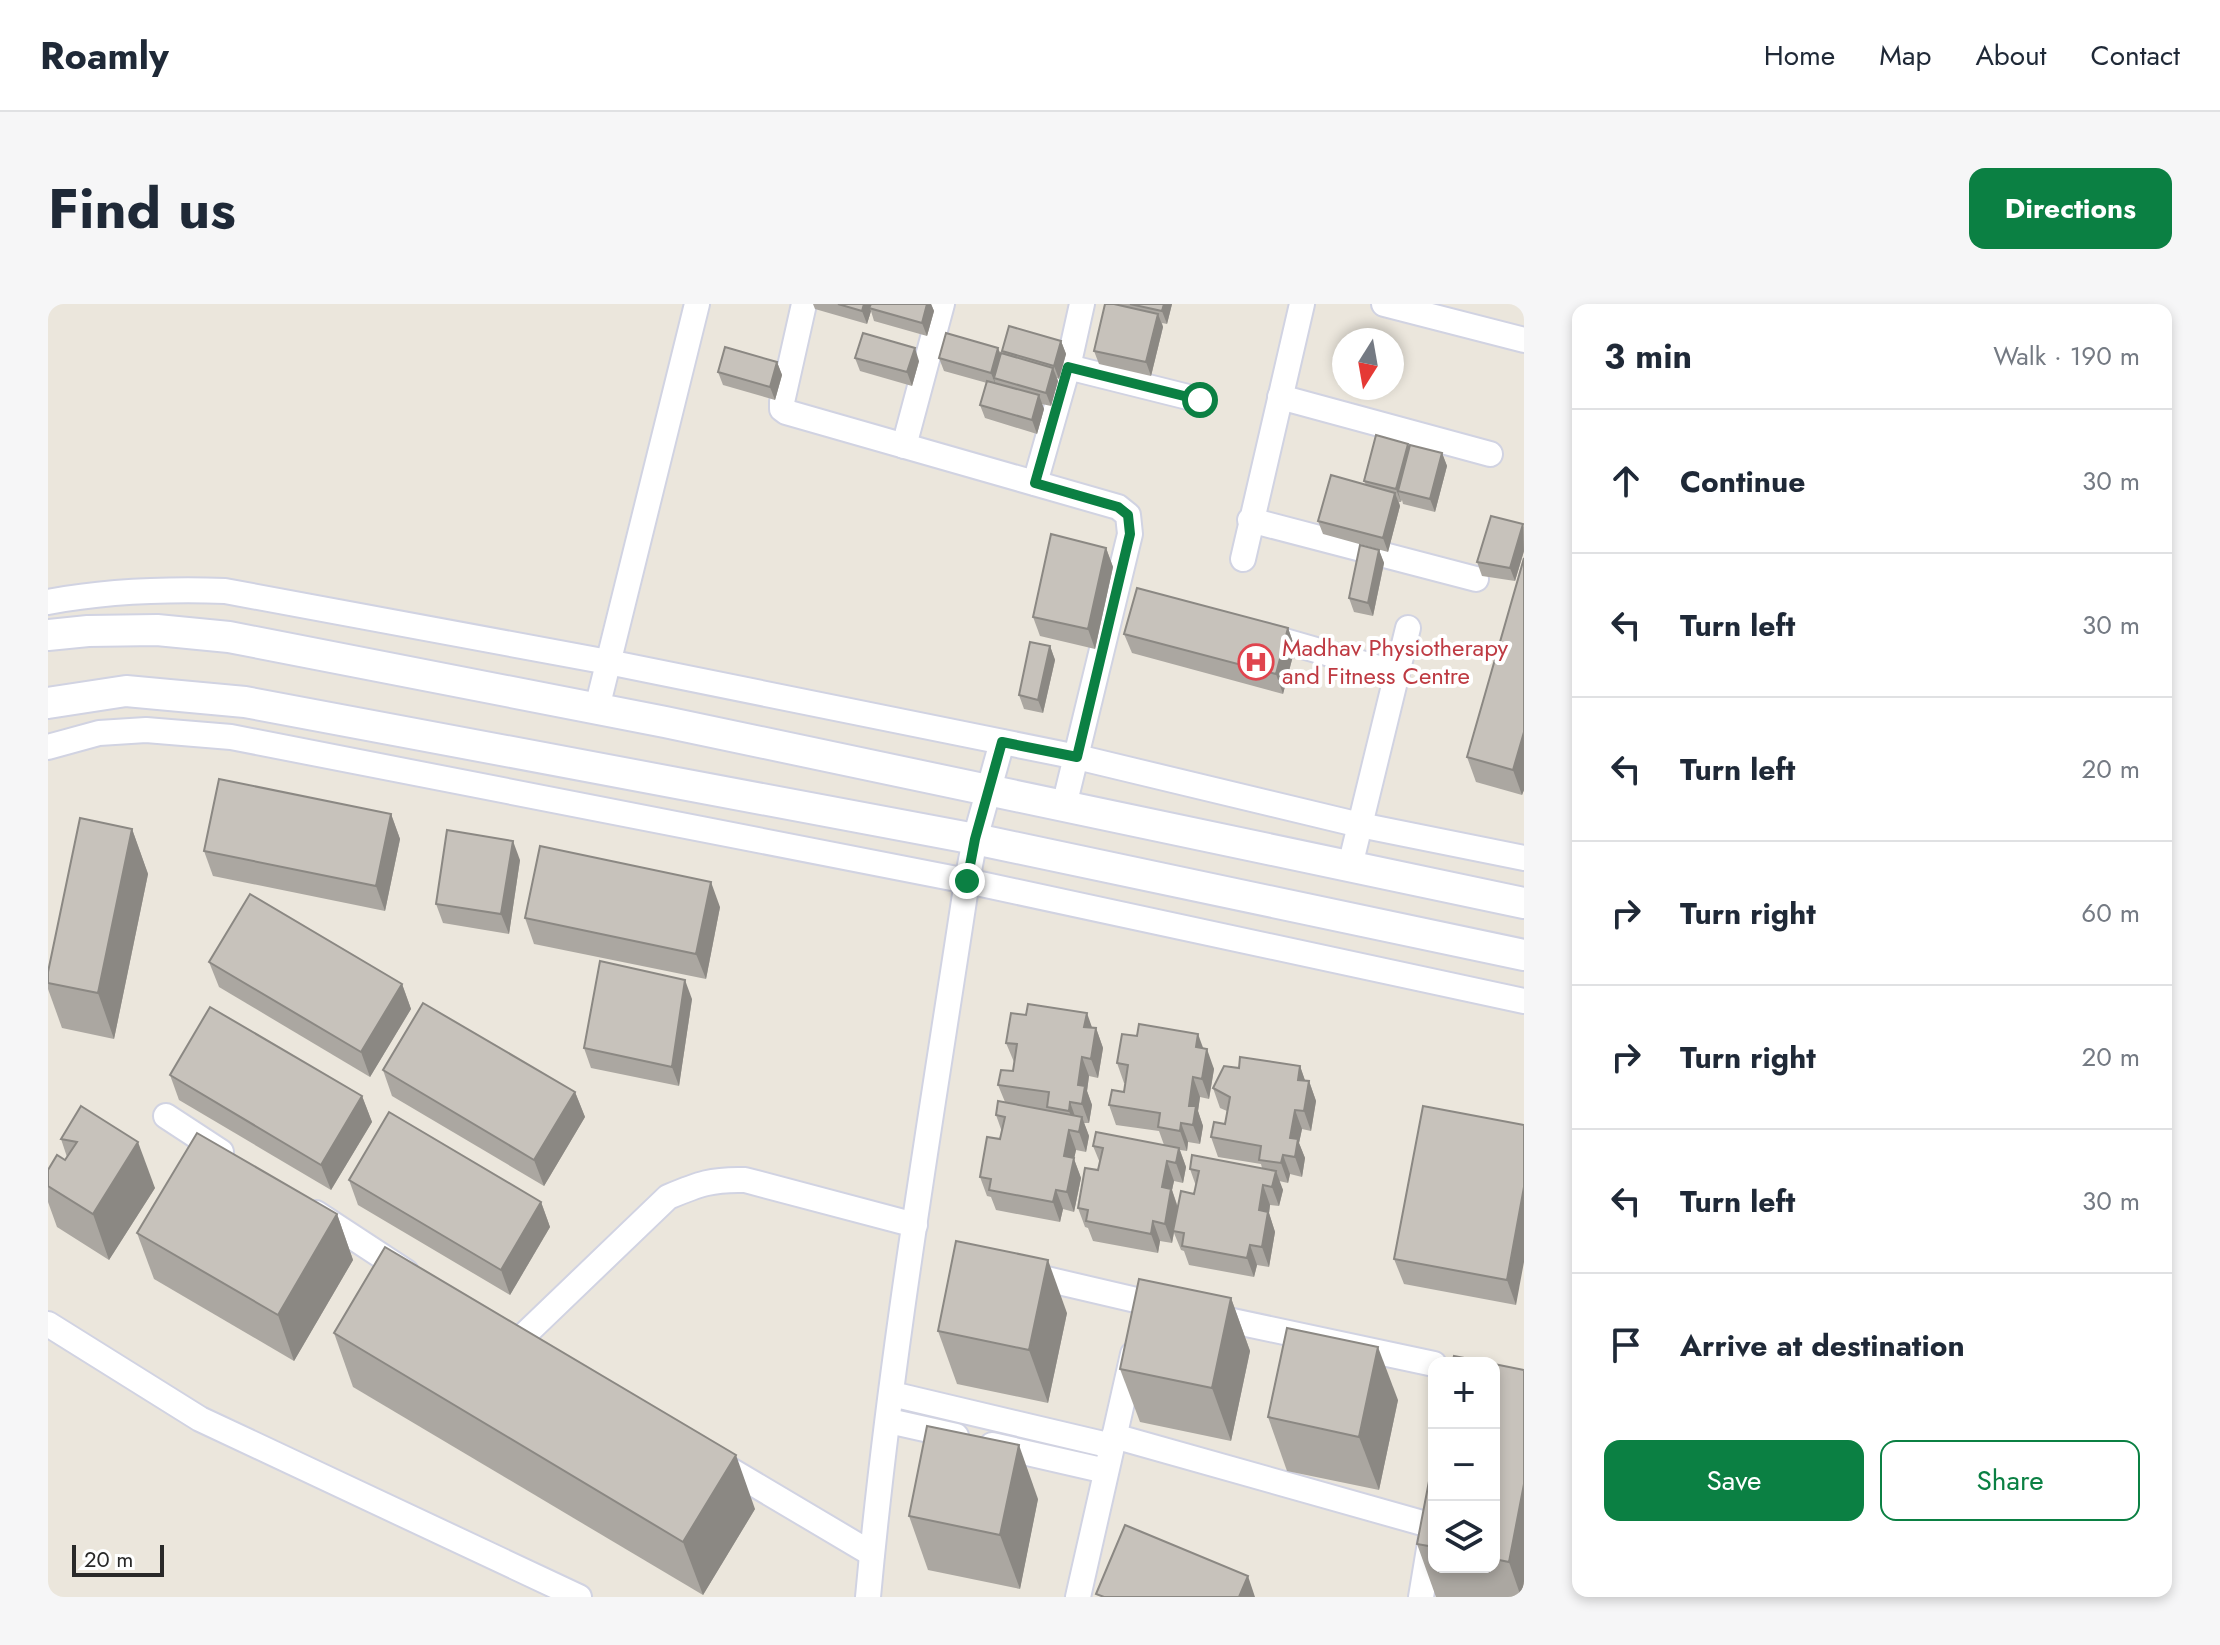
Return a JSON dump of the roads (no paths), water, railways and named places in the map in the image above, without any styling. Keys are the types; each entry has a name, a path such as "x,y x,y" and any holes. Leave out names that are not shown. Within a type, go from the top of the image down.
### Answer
{"street":[{"path":"597,708 697,304"},
{"path":"804,304 782,409 790,414 1118,507 1128,515 1130,534 1124,595 1064,806"},
{"path":"904,446 942,304"},
{"path":"1035,483 1068,367 1082,304"},
{"path":"1243,559 1302,304"},
{"path":"1384,304 1524,340"},
{"path":"1068,367 1200,400"},
{"path":"1280,397 1490,454"},
{"path":"1250,520 1476,579"},
{"path":"48,602 90,594 135,591 225,591 608,662 1077,757 1360,825 1524,858"},
{"path":"1350,866 1408,628"},
{"path":"48,635 157,630 229,637 597,708 1524,903"},
{"path":"1249,631 1396,673"},
{"path":"48,703 126,691 245,702 975,839 1524,955"},
{"path":"48,747 99,733 146,730 231,737 967,881 1524,1001"},
{"path":"868,1597 915,1225 967,881 975,839 1002,742"},
{"path":"166,1116 244,1167"},
{"path":"543,1359 509,1338 668,1197 695,1186 719,1179 745,1180 915,1225"},
{"path":"295,1200 425,1284"},
{"path":"1042,1278 1141,1317 1428,1363"},
{"path":"1078,1597 1095,1556 1106,1471 1141,1317"},
{"path":"48,1324 200,1419 579,1597"},
{"path":"892,1394 1113,1441 1428,1522"},
{"path":"889,1421 1106,1471"},
{"path":"694,1448 872,1554"},
{"path":"1421,1597 1428,1558"}],"place":[{"name":"Madhav Physiotherapy and Fitness Centre","path":"1256,662"}]}
